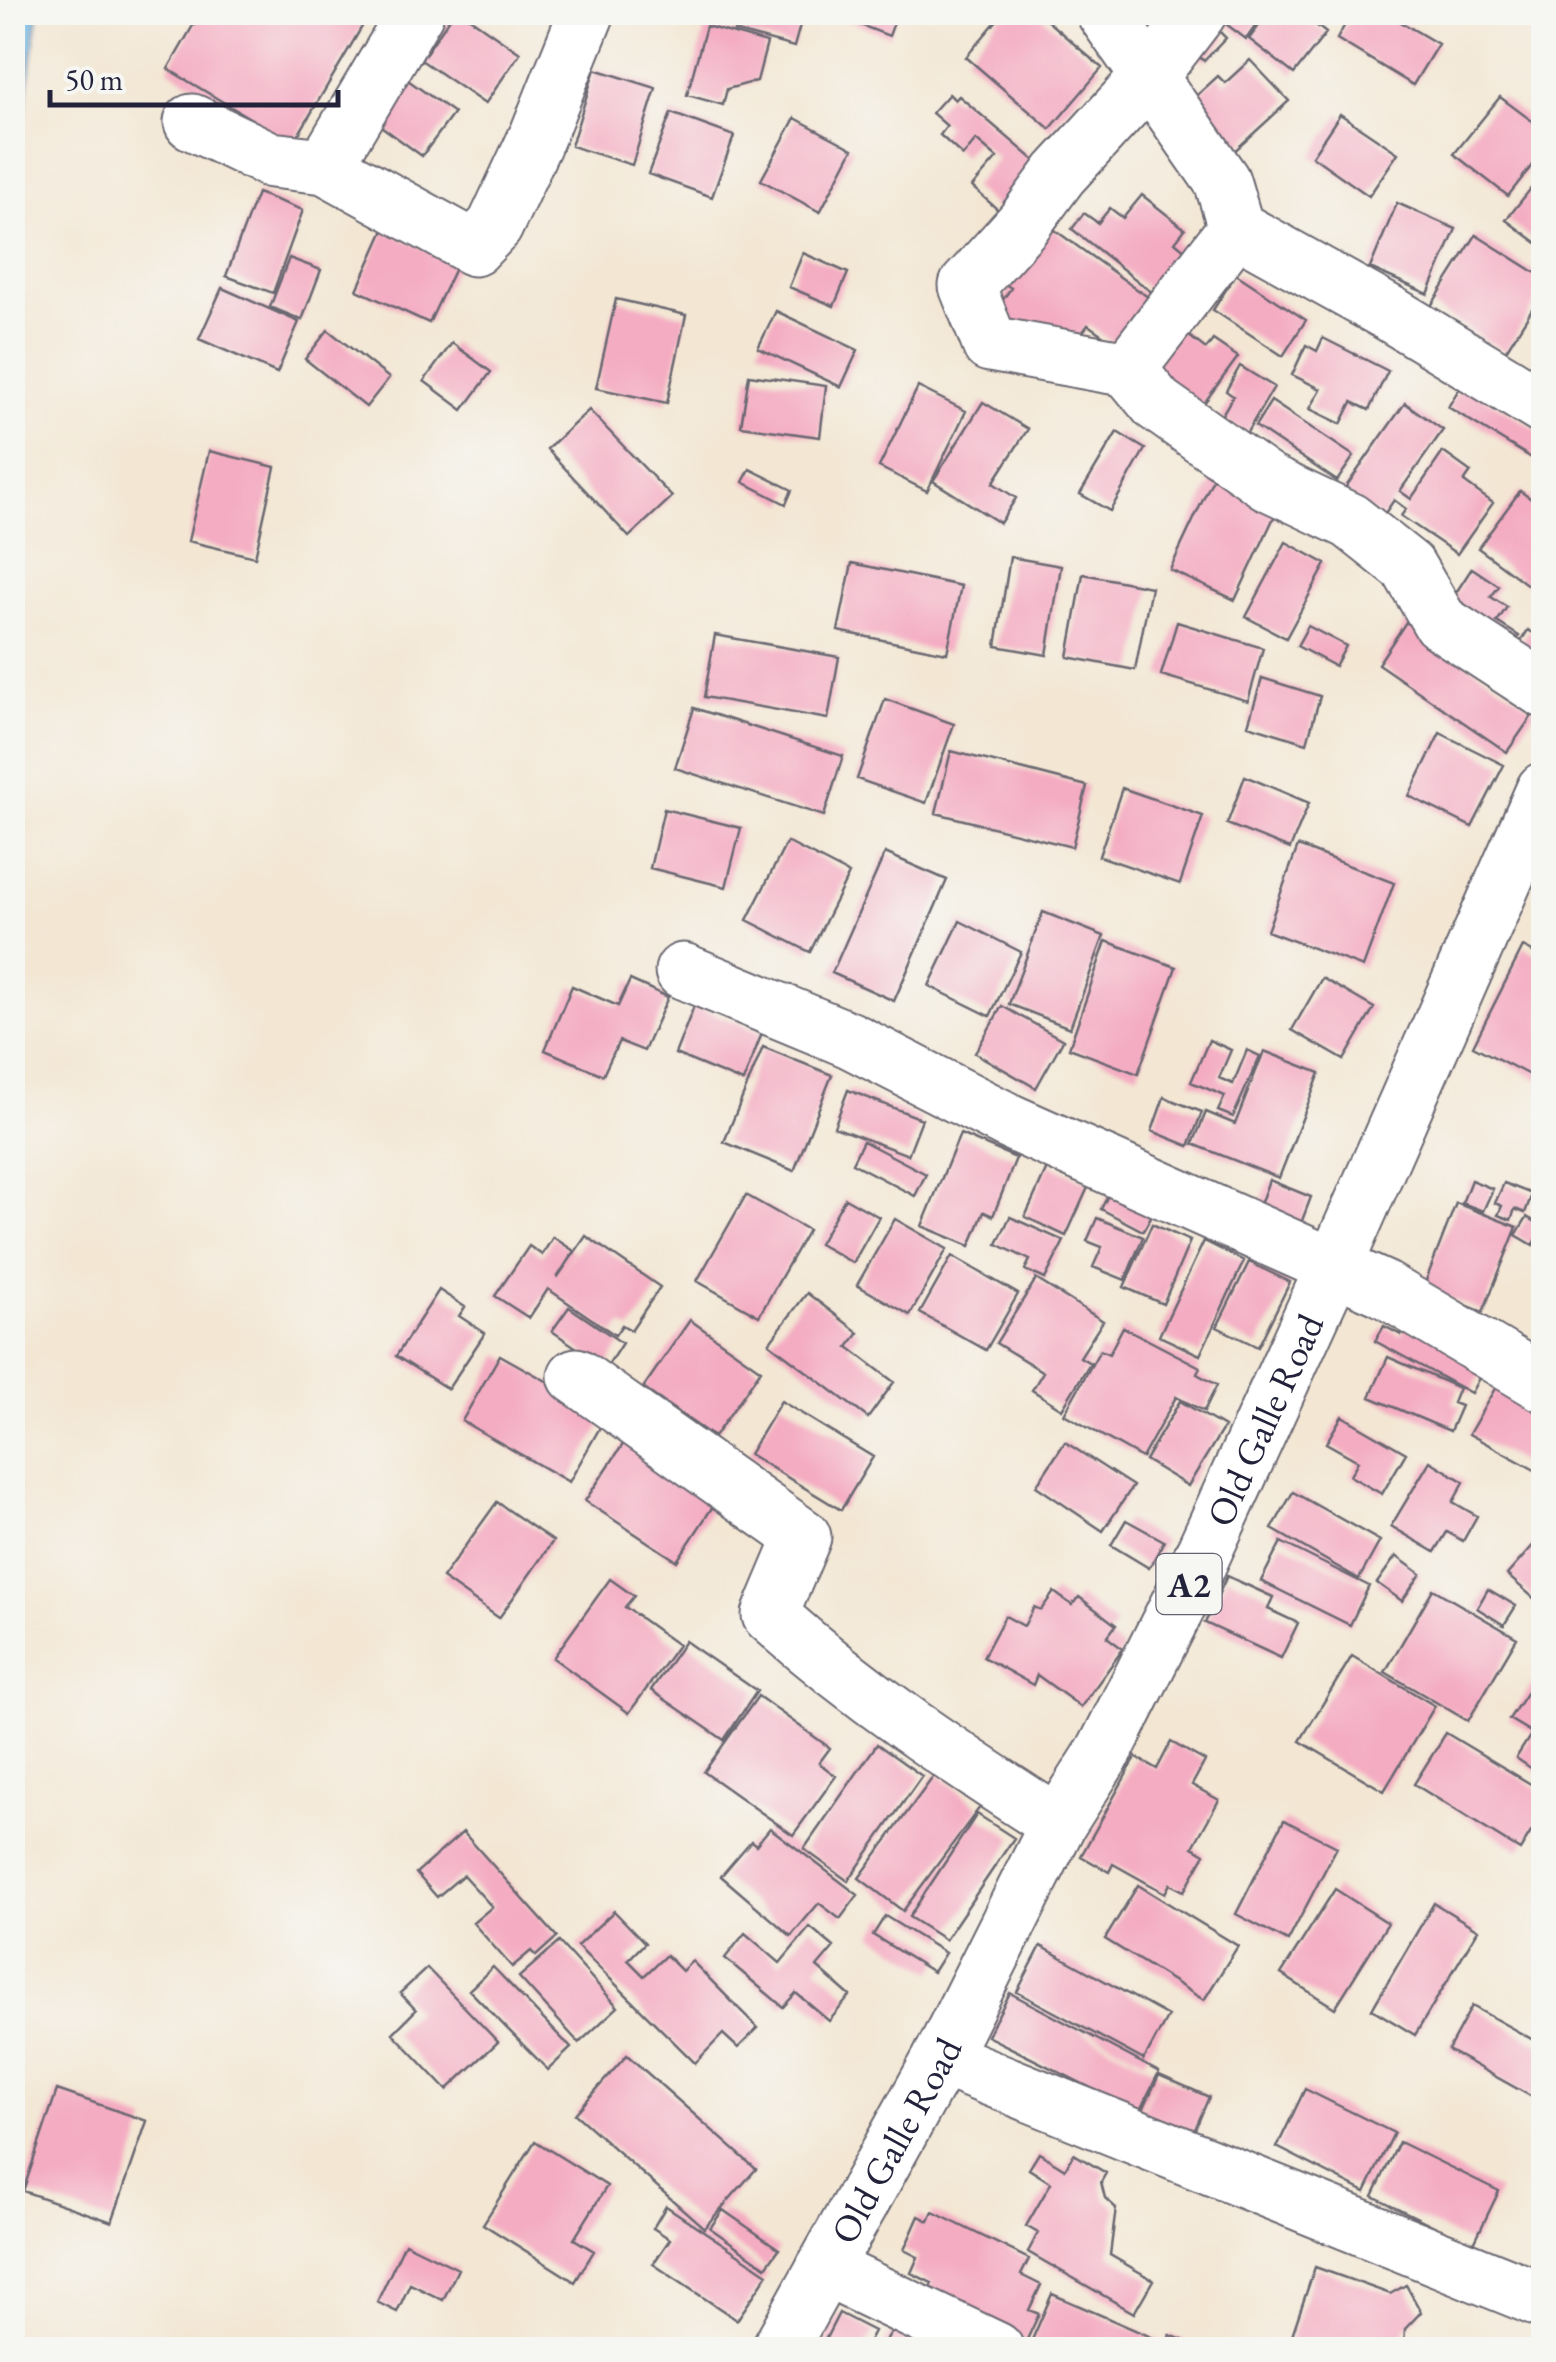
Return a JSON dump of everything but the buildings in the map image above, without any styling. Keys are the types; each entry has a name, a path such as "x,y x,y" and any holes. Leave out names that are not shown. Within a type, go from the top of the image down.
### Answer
{"main road":[{"path":"325,166 416,12"},
{"path":"192,122 271,160 325,166 474,248 494,226 538,134 586,12"},
{"path":"1104,12 1222,181 1236,228 1389,313 1544,407"},
{"path":"1199,12 1150,76 1060,174 967,286 990,344 1128,369 1157,404 1267,482 1350,520 1408,567 1440,622 1544,690"},
{"path":"1128,369 1236,228"},
{"name":"Old Galle Road","path":"779,2350 940,2058 1058,1824 1105,1750 1189,1584 1544,790"},
{"path":"684,971 850,1040 1008,1121 1384,1289 1544,1384"},
{"path":"576,1376 803,1537 770,1615 872,1701 1058,1824"},
{"path":"940,2058 1544,2301"},
{"path":"824,2268 996,2350"}],"water":[{"path":"12,13 38,13 13,191"}]}
